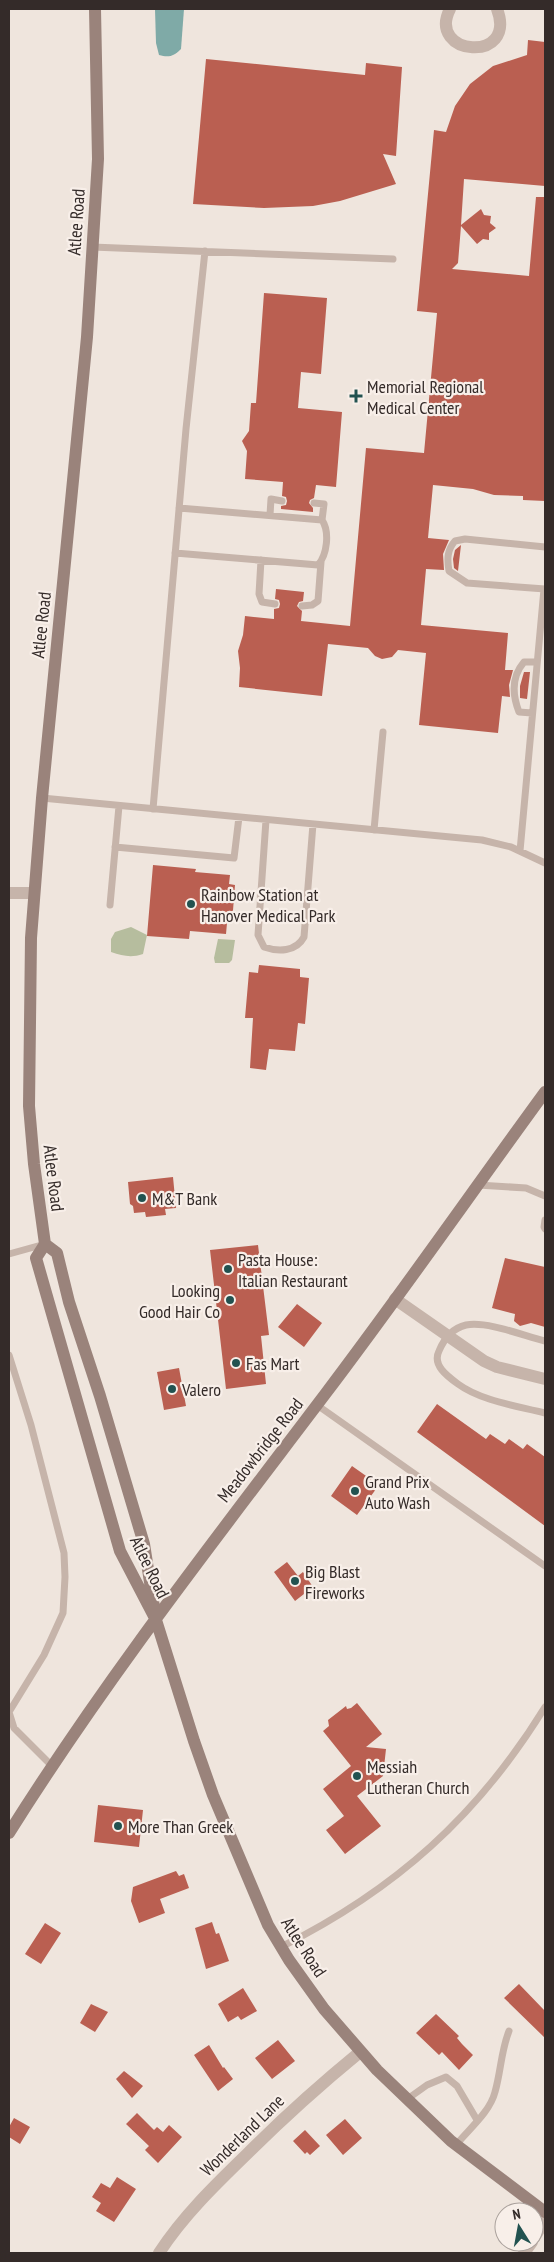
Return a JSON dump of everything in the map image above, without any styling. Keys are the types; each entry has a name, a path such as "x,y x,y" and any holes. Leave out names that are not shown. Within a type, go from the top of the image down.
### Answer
{"main road":[{"name":"Atlee Road","path":"95,9 98,160 87,337 34,893 31,938 29,1106 34,1164 45,1244 36,1258 76,1403 120,1551 156,1620"},
{"name":"Meadowbridge Road","path":"9,1833 51,1765 185,1577 317,1405 545,1092"},
{"name":"Atlee Road","path":"45,1244 57,1253 69,1302 100,1396 144,1544 156,1620 213,1795 268,1925 324,2009 360,2052 406,2100 456,2145 545,2212"}],"street":[{"path":"448,10 447,29 451,37 466,48 475,49 491,42 497,35 500,18 497,9"},
{"path":"9,893 34,893"},
{"path":"395,1299 484,1361 545,1379"},
{"name":"Wonderland Lane","path":"158,2253 188,2215 222,2178 280,2122 360,2052"}],"lane":[{"path":"92,247 393,259"},
{"path":"153,809 179,508 206,251"},
{"path":"270,516 271,499 282,501"},
{"path":"302,606 312,606 318,601 321,562 324,557 326,526 322,520 324,504 314,503"},
{"path":"179,508 322,520"},
{"path":"520,851 545,589 467,583 449,571 449,549 455,541 465,539 545,547"},
{"path":"175,553 318,565 321,562"},
{"path":"261,560 259,594 262,602 275,604"},
{"path":"532,713 519,712 514,698 516,671 524,662 537,662"},
{"path":"374,830 383,732"},
{"path":"42,798 482,840 520,851 545,863"},
{"path":"110,905 119,806"},
{"path":"116,847 234,858 239,817"},
{"path":"266,820 258,935 264,947 274,951 288,950 301,943 304,937 313,824"},
{"path":"478,1185 526,1188 545,1196"},
{"path":"545,1220 545,1228"},
{"path":"9,1254 45,1244"},
{"path":"545,1341 483,1326 465,1326 448,1335 438,1352 437,1360 445,1374 459,1386 486,1397 545,1413"},
{"path":"9,1355 32,1425 64,1553 65,1577 64,1613 44,1655 9,1712 14,1728 51,1765"},
{"path":"317,1405 545,1566"},
{"path":"281,1947 316,1929 359,1903 429,1849 470,1809 495,1781 523,1744 545,1707"},
{"path":"456,2145 490,2104 495,2092 503,2044 509,2031"},
{"path":"406,2100 427,2085 446,2078 457,2086 477,2120"}],"green space":[{"path":"131,927 147,935 143,954 127,956 111,952 111,939 115,932"},
{"path":"218,939 235,940 232,960 229,963 215,963 214,958"}],"water":[{"path":"155,9 184,9 181,49 171,56 159,55 156,43"}],"building":[{"path":"528,40 545,42 545,186 464,179 461,225 481,209 484,215 491,216 490,223 496,228 489,233 489,240 483,239 477,244 461,226 458,263 452,269 529,276 536,197 545,197 545,501 523,500 523,496 494,495 473,489 433,485 428,538 449,540 443,554 444,570 426,569 421,625 508,633 505,670 513,670 509,685 510,697 502,696 498,733 419,725 426,653 398,650 392,657 382,659 375,656 368,648 328,644 322,696 239,687 240,668 238,651 243,635 245,616 274,619 274,609 279,608 280,604 279,600 275,599 276,589 304,592 303,601 299,602 297,606 302,611 301,621 350,626 366,448 424,453 437,313 417,311 434,130 446,132 455,106 470,84 493,66 527,55"},
{"path":"206,59 365,75 366,63 402,67 396,156 383,154 396,184 340,201 313,206 264,208 193,204"},
{"path":"264,293 327,298 321,374 301,372 298,408 342,412 336,487 316,485 314,498 309,503 313,508 313,512 281,509 281,506 286,505 287,501 286,497 282,496 283,482 245,479 247,451 242,441 249,431 251,403 256,403"},
{"path":"461,545 458,571 454,568 453,559 455,550"},
{"path":"524,672 530,672 527,699 520,698 520,686"},
{"name":"Rainbow Station at Hanover Medical Park","path":"153,865 196,869 195,872 230,875 229,884 235,885 232,923 227,923 226,934 190,931 189,939 147,936"},
{"path":"259,965 300,969 300,977 309,978 305,1024 298,1023 295,1051 269,1049 266,1070 250,1068 253,1018 245,1018 249,972 258,973"},
{"name":"M&T Bank","path":"173,1177 176,1208 165,1209 166,1215 146,1217 145,1212 134,1213 133,1206 130,1204 128,1182"},
{"path":"258,1245 269,1335 261,1336 266,1384 226,1389 210,1250"},
{"path":"505,1258 545,1267 545,1327 531,1323 520,1326 514,1321 515,1314 492,1308"},
{"path":"297,1304 322,1323 304,1347 278,1327"},
{"name":"Valero","path":"179,1368 186,1406 164,1410 157,1372"},
{"path":"437,1404 486,1439 490,1434 505,1444 509,1439 523,1449 527,1444 545,1457 545,1526 417,1432"},
{"name":"Grand Prix Auto Wash","path":"352,1466 379,1485 357,1515 331,1496"},
{"name":"Big Blast Fireworks","path":"287,1562 298,1576 303,1572 313,1587 295,1601 274,1572"},
{"name":"Messiah Lutheran Church","path":"357,1703 382,1734 366,1747 386,1749 383,1776 357,1796 381,1826 345,1854 326,1830 344,1816 323,1789 351,1766 323,1731 329,1726 328,1720 346,1706 347,1709 351,1708"},
{"name":"More Than Greek","path":"98,1805 143,1810 139,1847 94,1842"},
{"path":"176,1871 179,1876 184,1874 189,1888 160,1899 165,1913 139,1923 131,1901 133,1887"},
{"path":"212,1922 216,1934 219,1933 229,1961 206,1969 195,1928"},
{"path":"45,1923 61,1933 41,1964 25,1954"},
{"path":"519,1984 545,2011 545,2038 504,1998"},
{"path":"243,1988 257,2011 241,2020 238,2016 228,2022 218,2004"},
{"path":"91,2004 108,2012 95,2032 80,2023"},
{"path":"436,2014 459,2036 457,2038 473,2055 459,2070 442,2052 439,2055 416,2033"},
{"path":"278,2040 295,2061 272,2079 255,2058"},
{"path":"209,2045 223,2068 233,2079 218,2091 194,2055"},
{"path":"124,2071 143,2086 132,2098 116,2079"},
{"path":"137,2113 154,2130 157,2127 163,2132 169,2125 182,2137 158,2163 145,2150 149,2146 126,2124"},
{"path":"14,2118 30,2127 20,2144 9,2137 9,2127"},
{"path":"345,2119 362,2138 343,2155 326,2135"},
{"path":"305,2130 320,2146 310,2155 307,2152 305,2154 293,2141"},
{"path":"117,2177 136,2189 114,2222 96,2211 101,2203 92,2197 101,2183 110,2188"}],"place":[{"name":"Memorial Regional Medical Center","path":"356,396"},
{"name":"Rainbow Station at Hanover Medical Park","path":"191,904"},
{"name":"M&T Bank","path":"142,1198"},
{"name":"Pasta House: Italian Restaurant","path":"228,1269"},
{"name":"Looking Good Hair Co","path":"230,1300"},
{"name":"Fas Mart","path":"236,1363"},
{"name":"Valero","path":"172,1389"},
{"name":"Grand Prix Auto Wash","path":"355,1491"},
{"name":"Big Blast Fireworks","path":"295,1581"},
{"name":"Messiah Lutheran Church","path":"357,1776"},
{"name":"More Than Greek","path":"118,1826"}]}
